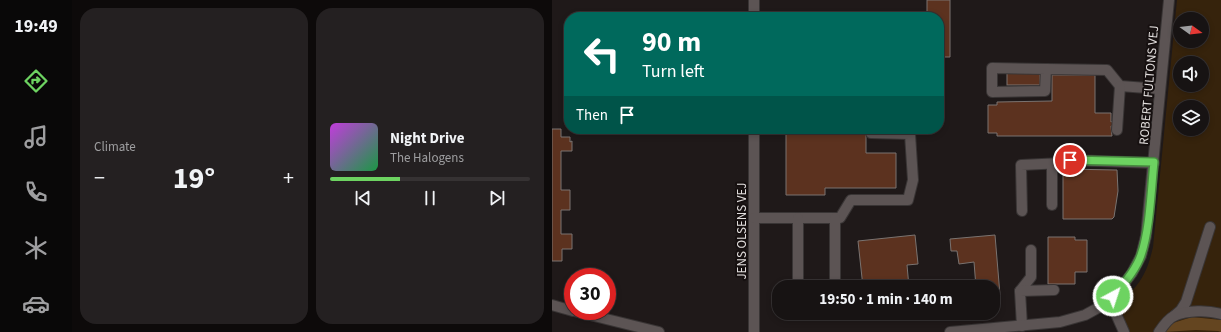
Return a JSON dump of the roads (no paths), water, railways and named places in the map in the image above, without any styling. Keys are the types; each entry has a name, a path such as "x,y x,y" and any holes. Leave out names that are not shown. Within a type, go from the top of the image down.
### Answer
{"street":[{"path":"754,0 754,12"},
{"name":"ROBERT FULTONS VEJ","path":"950,332 1004,330 1022,326 1060,322 1085,315 1107,303 1132,273 1141,256 1146,236 1169,0"},
{"path":"1046,69 1045,91 992,92 992,68 1107,70 1120,86 1117,130"},
{"path":"1120,86 1160,89"},
{"name":"JENS OLSENS VEJ","path":"754,134 754,332"},
{"path":"754,218 840,218 851,200 908,200 913,180 910,134"},
{"path":"1022,210 1021,165 1063,163 1070,160 1154,162"},
{"path":"1052,164 1052,205"},
{"path":"798,218 798,280"},
{"path":"835,218 835,280"},
{"path":"1159,332 1164,325 1181,310 1186,302 1210,227"},
{"path":"1022,326 1020,291 1031,277 1031,250"},
{"path":"1020,291 1054,290"},
{"path":"1107,303 1116,314 1124,332"},
{"path":"552,306 564,309"},
{"path":"1174,316 1206,311 1221,314"},
{"path":"610,320 659,332"}]}
